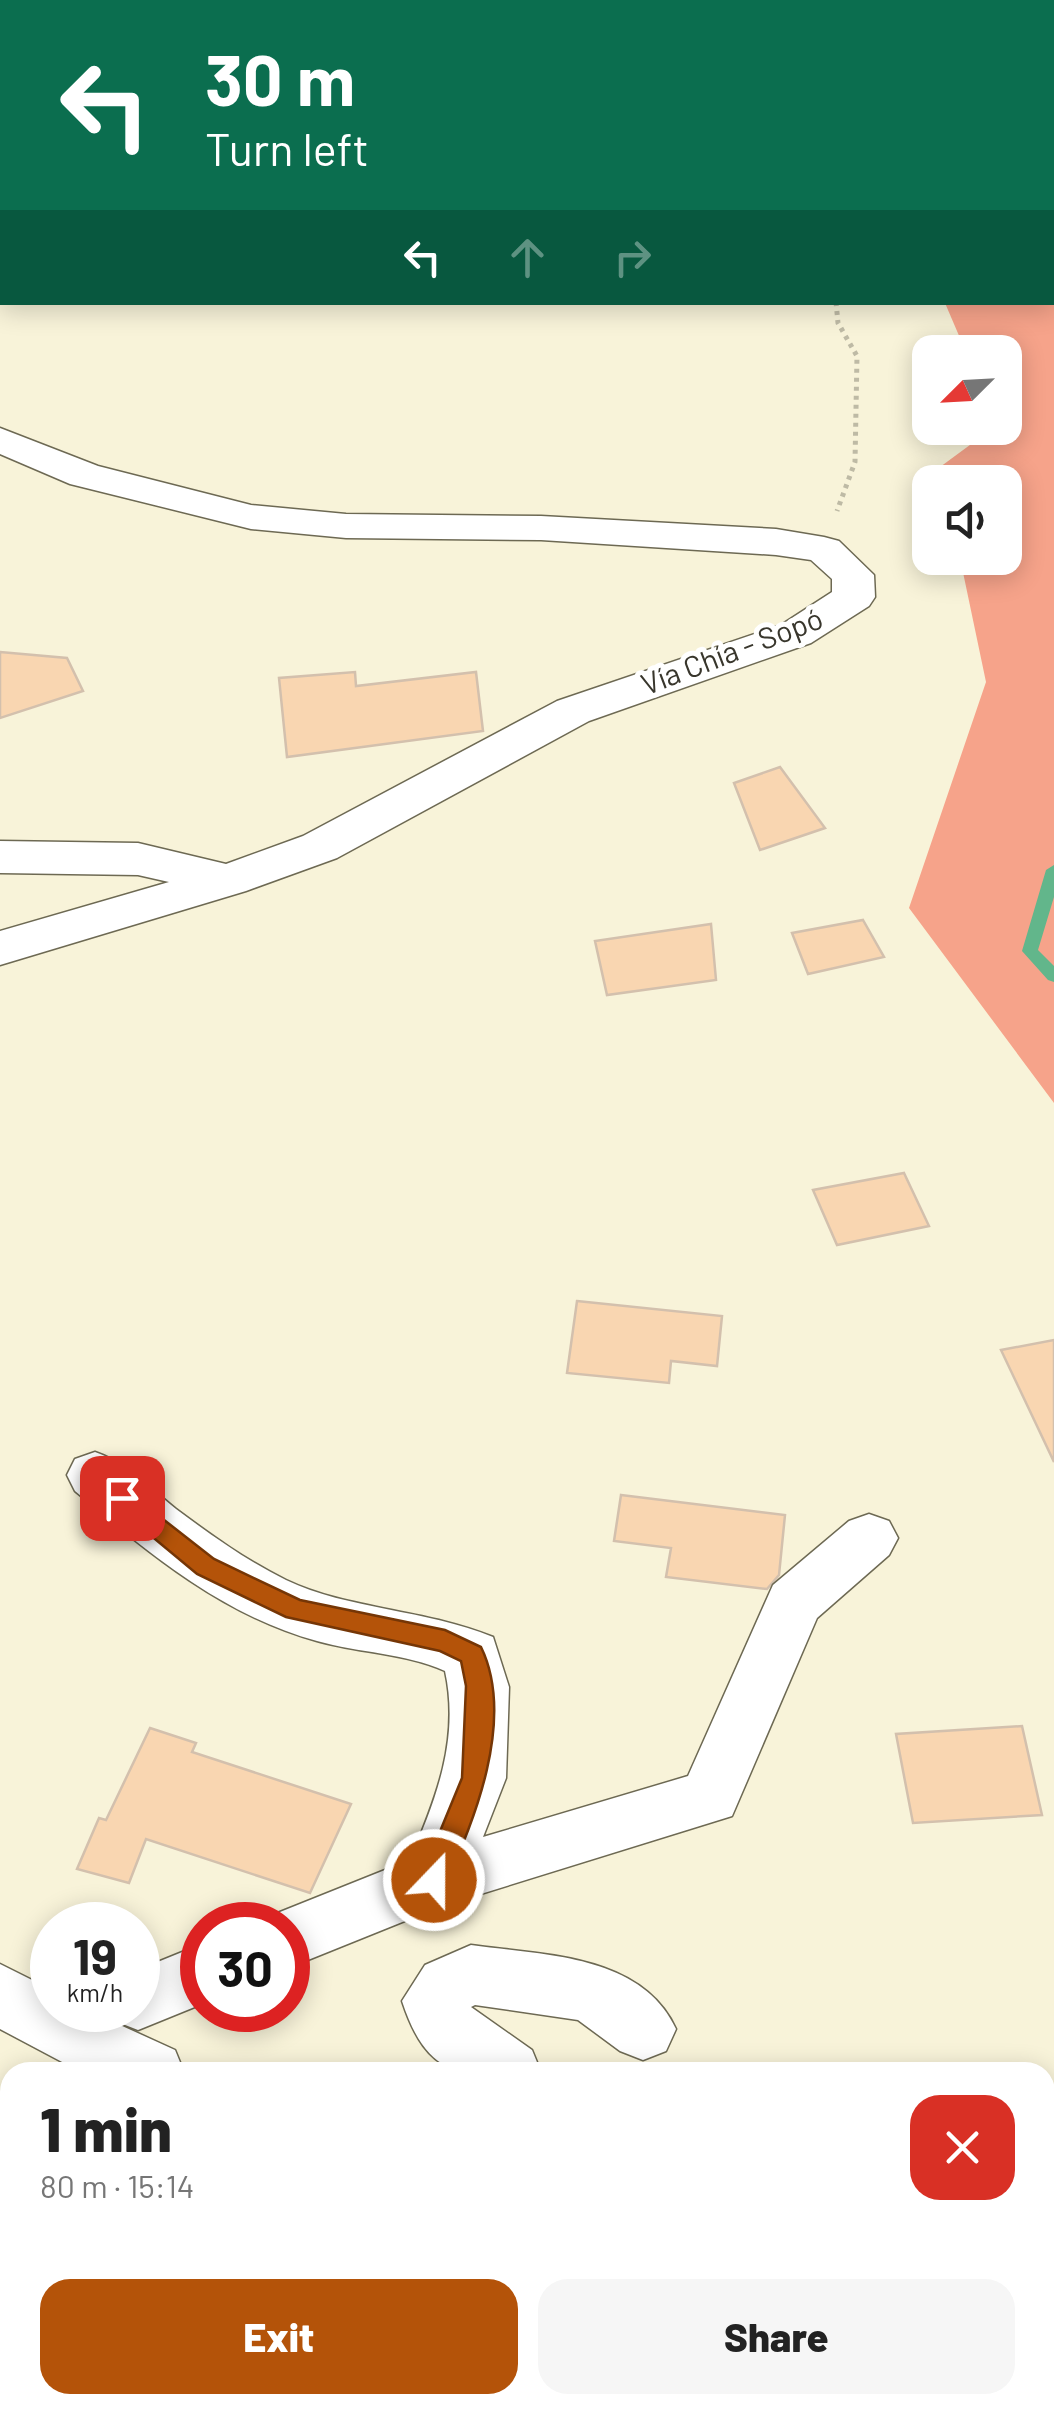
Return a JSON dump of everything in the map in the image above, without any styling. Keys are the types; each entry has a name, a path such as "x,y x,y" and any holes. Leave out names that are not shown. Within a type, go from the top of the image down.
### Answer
{"street":[{"path":"0,440 84,474 250,517 346,526 540,528 776,542 824,550"},
{"name":"Vía Chía - Sopó","path":"0,948 229,880 320,847 574,711 721,662 824,618 854,596 853,576 824,550"},
{"path":"0,857 138,859 229,880"},
{"path":"95,1474 206,1566 295,1610 445,1641 472,1655 480,1686 475,1778 434,1880"},
{"path":"310,1931 434,1880 710,1797 794,1602 869,1538"},
{"path":"494,2062 443,2025 435,2001 448,1986 472,1975 592,1992 643,2029"},
{"path":"0,1994 30,2003"},
{"path":"103,2032 139,2062"}],"path":[{"path":"824,550 854,462 857,356 838,323 836,305"}],"shaded area":[{"path":"946,305 1054,305 1054,1103 909,908 986,682 964,575 1022,575 1022,465 943,465 970,445 1022,445 1022,335 959,335"}],"building":[{"path":"0,652 67,658 83,691 0,718"},
{"path":"355,672 356,686 476,672 483,731 287,757 279,678"},
{"path":"780,767 825,828 760,850 734,783"},
{"path":"863,920 884,957 808,974 792,933"},
{"path":"711,924 716,980 607,995 595,941"},
{"path":"904,1173 929,1226 837,1245 813,1190"},
{"path":"577,1301 722,1316 717,1366 671,1361 669,1383 567,1373"},
{"path":"1054,1340 1054,1462 1001,1350"},
{"path":"621,1495 785,1515 779,1575 767,1589 666,1577 671,1548 614,1541"},
{"path":"1022,1726 1042,1815 913,1823 896,1734"},
{"path":"150,1728 196,1743 192,1752 351,1804 310,1893 146,1839 129,1883 77,1869 99,1818 106,1820"}],"waterway":[{"path":"1054,870 1030,951 1054,976"}],"route":[{"path":"122,1498 206,1566 295,1610 445,1641 472,1655 480,1686 475,1778 434,1880"}]}
